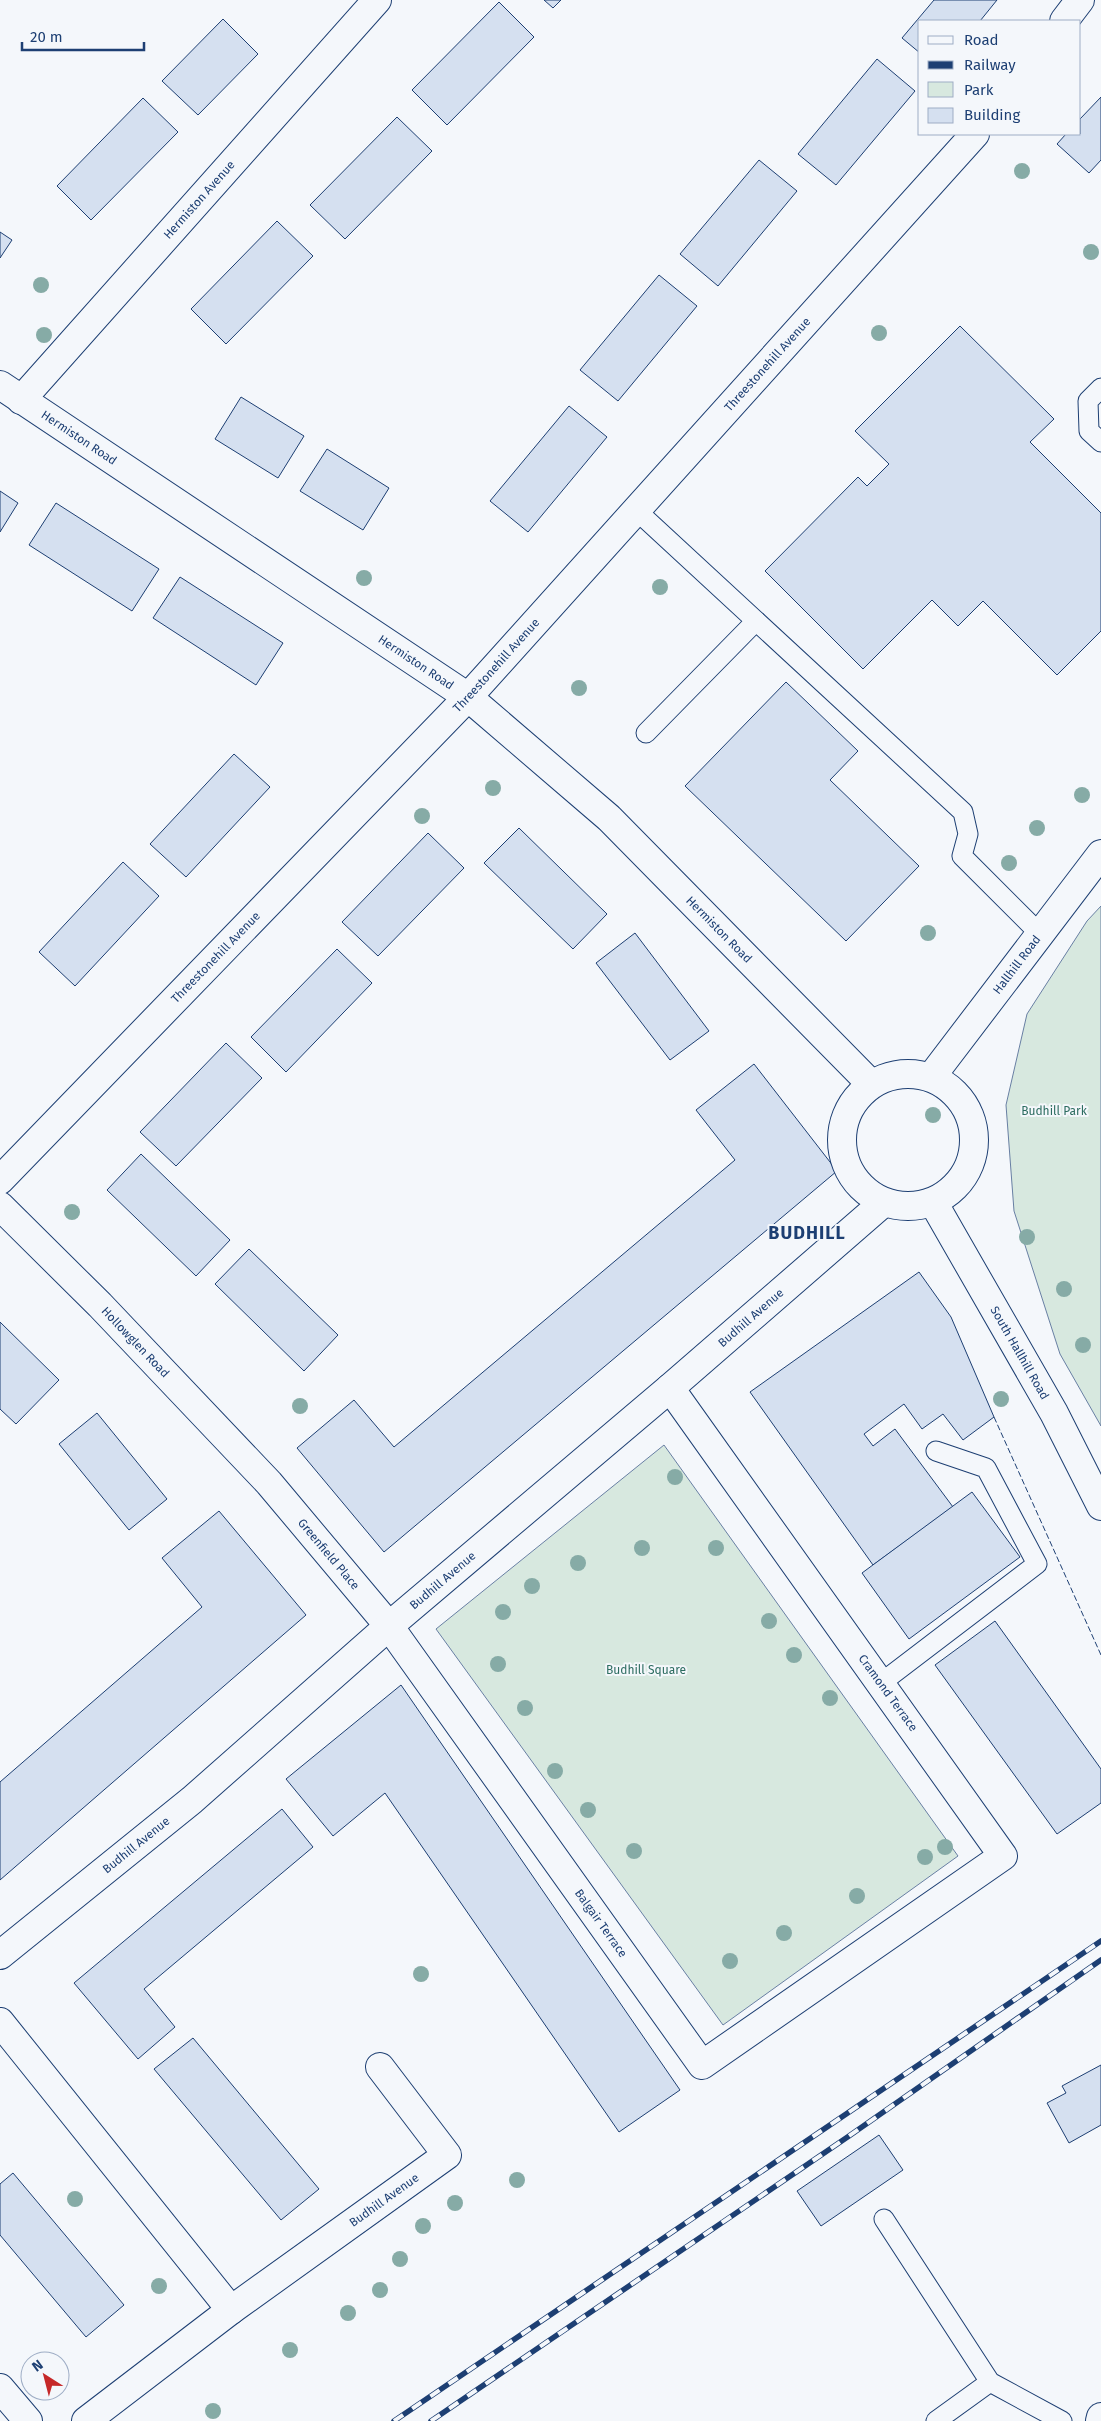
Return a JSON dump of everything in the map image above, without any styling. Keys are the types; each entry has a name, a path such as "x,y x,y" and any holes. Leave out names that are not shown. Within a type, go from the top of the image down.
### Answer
{"street":[{"path":"1065,20 1080,0"},
{"name":"Hermiston Avenue","path":"11,393 372,2"},
{"name":"Threestonehill Avenue","path":"0,1180 468,697 974,135"},
{"name":"Hermiston Road","path":"11,393 468,697 609,818 870,1083"},
{"name":"Hallhill Road","path":"932,1076 1101,854"},
{"path":"894,1074 932,1076 958,1094 976,1134 966,1175 955,1188 933,1202 910,1207 883,1202 854,1180 841,1141 849,1106 870,1083 894,1074"},
{"name":"Budhill Avenue","path":"0,1955 192,1800 389,1626 670,1388 883,1202"},
{"name":"South Hallhill Road","path":"933,1202 1054,1413 1101,1506"},
{"name":"Hollowglen Road","path":"0,1206 100,1306 269,1483"},
{"name":"Cramond Terrace","path":"670,1388 1003,1856 858,1956"},
{"name":"Greenfield Place","path":"269,1483 389,1626"},
{"name":"Balgair Terrace","path":"389,1626 702,2065 858,1956"},
{"path":"0,2022 231,2310"},
{"name":"Budhill Avenue","path":"86,2421 231,2310 447,2155 380,2066"},
{"path":"0,2388 28,2421"},
{"path":"1100,2421 1101,2417"}],"lane":[{"path":"1101,388 1088,401 1089,431 1101,442"},
{"path":"636,510 963,812 968,834 962,856 1040,934"},
{"path":"646,733 756,621"},
{"path":"881,1683 1037,1564 986,1468 936,1451"},
{"path":"884,2219 990,2382 1062,2421"},
{"path":"936,2421 990,2382"}],"green space":[{"name":"Budhill Park","path":"1101,906 1101,1426 1060,1354 1014,1211 1006,1105 1027,1014 1087,921"},
{"name":"Budhill Square","path":"664,1445 958,1856 723,2025 436,1629"}],"building":[{"path":"544,0 561,0 553,8"},
{"path":"934,0 997,0 981,20 918,20 918,51 902,38"},
{"path":"499,2 534,37 447,125 412,90"},
{"path":"223,19 258,54 198,115 162,81"},
{"path":"877,59 915,91 836,185 798,154"},
{"path":"1101,97 1101,160 1089,173 1057,144 1065,135 1081,135 1081,118"},
{"path":"143,98 178,132 91,220 57,186"},
{"path":"397,117 432,151 345,239 310,205"},
{"path":"759,160 797,191 718,286 680,254"},
{"path":"277,221 313,256 226,344 191,309"},
{"path":"0,232 12,240 0,258"},
{"path":"659,275 697,306 618,401 580,370"},
{"path":"960,326 1054,419 1030,442 1101,513 1101,631 1057,675 983,601 958,626 932,600 863,669 765,571 858,477 867,486 889,464 855,431"},
{"path":"241,397 304,436 278,478 215,439"},
{"path":"569,406 607,437 528,532 490,501"},
{"path":"327,449 389,488 363,530 300,491"},
{"path":"0,491 18,503 0,532"},
{"path":"56,503 159,569 132,611 29,545"},
{"path":"180,577 283,643 256,685 153,618"},
{"path":"786,682 858,751 830,780 919,866 846,941 685,786"},
{"path":"234,754 270,787 186,877 150,844"},
{"path":"519,828 607,914 573,949 484,863"},
{"path":"428,833 464,868 378,956 342,922"},
{"path":"123,862 159,896 75,986 39,952"},
{"path":"635,933 709,1031 670,1060 596,963"},
{"path":"337,949 372,983 286,1072 251,1037"},
{"path":"226,1043 262,1078 176,1166 140,1132"},
{"path":"754,1064 837,1171 384,1552 297,1448 354,1400 394,1447 735,1160 696,1110"},
{"path":"141,1154 230,1240 196,1276 107,1190"},
{"path":"249,1249 338,1335 304,1371 215,1284"},
{"path":"919,1272 951,1317 994,1417 963,1440 943,1414 922,1429 904,1404 864,1434 873,1446 895,1429 953,1507 873,1565 750,1392"},
{"path":"0,1322 59,1380 16,1424 0,1409"},
{"path":"97,1413 167,1499 129,1530 59,1444"},
{"path":"972,1492 1020,1557 909,1639 862,1573"},
{"path":"219,1511 306,1615 0,1880 0,1782 202,1607 162,1558"},
{"path":"995,1621 1101,1769 1101,1803 1057,1834 935,1665"},
{"path":"401,1685 680,2090 619,2132 385,1793 333,1836 286,1779"},
{"path":"282,1809 313,1847 144,1989 175,2027 138,2059 74,1983"},
{"path":"193,2038 319,2189 281,2220 154,2069"},
{"path":"1101,2065 1101,2125 1069,2143 1047,2103 1066,2093 1062,2086"},
{"path":"879,2135 903,2170 821,2226 797,2191"},
{"path":"13,2173 124,2305 86,2337 0,2235 0,2184"}],"railway":[{"path":"394,2421 1101,1941"},
{"path":"431,2421 849,2136 1101,1960"}],"fence":[{"path":"994,1417 1101,1655"}],"district":[{"name":"BUDHILL","path":"807,1233"}]}
